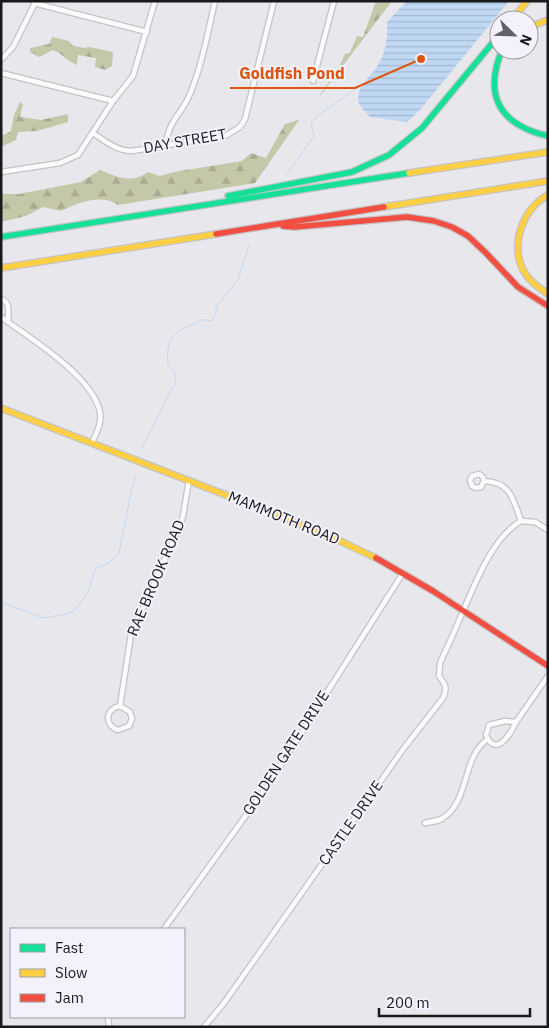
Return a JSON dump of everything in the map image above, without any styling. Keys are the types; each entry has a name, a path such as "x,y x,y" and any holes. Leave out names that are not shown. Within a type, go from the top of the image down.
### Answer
{"main road":[{"path":"197,205 243,192 352,172 378,161 401,146 422,128 489,48"},
{"path":"497,60 494,75 495,94 501,108 516,125 530,132 548,136"},
{"path":"1,237 197,205 548,152"},
{"path":"1,268 548,181"},
{"path":"548,195 532,208 521,226 516,246 520,262 529,278 539,289 548,294"},
{"path":"266,225 294,227 407,217 445,224 475,241 519,288 548,306"},
{"name":"MAMMOTH ROAD","path":"1,408 310,528 361,551 402,572 464,610 548,666"}],"street":[{"path":"1,172 69,160 81,152 113,101 133,76 155,1"},
{"path":"166,146 166,138 170,126 184,106 194,84 216,1"},
{"name":"DAY STREET","path":"93,133 124,151 132,151 228,135 240,127 248,112 255,74 274,1"},
{"path":"313,81 334,1"},
{"path":"1,60 13,46 35,2 146,32"},
{"path":"1,74 113,101"},
{"path":"1,299 6,301 8,305 8,322"},
{"path":"1,317 50,352 88,388 97,402 101,418 92,442"},
{"name":"RAE BROOK ROAD","path":"120,706 131,634 179,528 189,480"},
{"path":"484,481 498,483 508,491 514,500 521,521"},
{"path":"464,610 489,557 510,530 521,521 535,522 548,530"},
{"name":"GOLDEN GATE DRIVE","path":"165,928 270,782 402,572"},
{"name":"CASTLE DRIVE","path":"204,1027 224,1003 404,748 443,698 446,689 445,683 439,676 438,670 464,610"},
{"path":"516,722 492,723 486,731 488,739 494,743 501,744 509,736 516,722 548,676"},
{"name":"RAE BROOK ROAD","path":"120,706 130,712 132,719 129,726 118,730 111,727 108,719 110,712 120,706"},
{"path":"442,819 451,810 460,796 479,744 488,739"}],"green space":[{"path":"376,1 392,1 316,101 339,67 345,54 350,53 357,36 363,37"},
{"path":"52,37 69,41 73,46 113,52 112,66 105,70 95,67 96,58 78,55 77,65 53,50 39,57 30,52 30,48 49,44"},
{"path":"20,102 23,104 20,117 41,120 68,114 68,122 37,131 18,132 16,140 3,146 1,144 1,134 4,135 11,131 14,115"},
{"path":"299,120 255,183 118,205 112,201 90,200 61,211 43,207 26,216 1,222 1,194 19,194 81,182 100,170 118,177 136,178 148,172 160,176 242,161 251,153 266,158 285,124"}],"water":[{"path":"407,1 509,1 502,10 489,10 489,25 420,110 407,122 370,117 358,101 362,86 382,57 387,40 387,22"}],"waterway":[{"path":"286,175 314,136 311,124 317,116 363,84"},
{"path":"141,449 176,383 175,372 168,365 168,350 171,340 185,328 201,320 211,321 216,315 216,307 238,280 249,246"},
{"path":"1,602 43,618 74,611 88,592 95,569 109,563 119,553 136,475"}],"traffic: fast":[{"path":"228,196 352,172 389,155 422,128 489,47"},
{"path":"499,60 494,81 500,106 507,116 518,124 531,131 548,136"},
{"path":"1,237 409,173"}],"traffic: slow":[{"path":"520,10 527,1"},
{"path":"539,23 548,20"},
{"path":"409,173 548,152"},
{"path":"384,207 548,181"},
{"path":"548,195 539,201 526,218 521,228 518,249 519,260 525,274 534,284 548,294"},
{"path":"1,268 216,234"},
{"path":"1,408 275,514 376,558"}],"traffic: jam":[{"path":"216,234 384,207"},
{"path":"283,226 294,227 407,217 434,221 452,227 468,236 518,287 548,306"},
{"path":"376,558 433,591 548,666"}],"place":[{"name":"Goldfish Pond","path":"421,59"}]}
